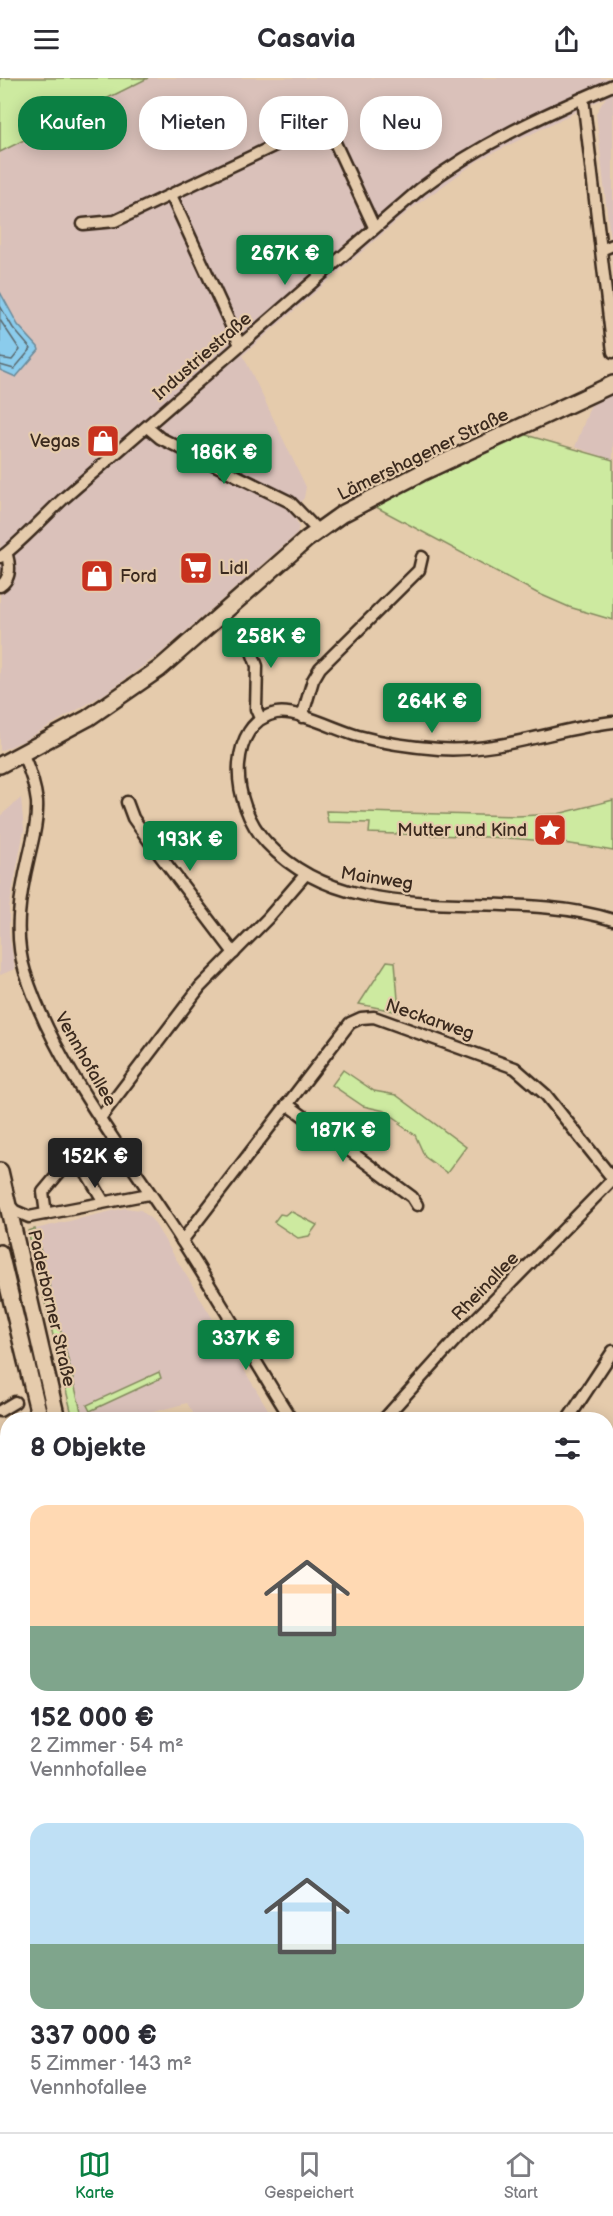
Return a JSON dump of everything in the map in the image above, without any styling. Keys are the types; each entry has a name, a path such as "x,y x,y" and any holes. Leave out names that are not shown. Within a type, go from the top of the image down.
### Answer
{"main road":[{"name":"Lämershagener Straße","path":"0,765 23,755 88,718 159,669 318,531 372,497 613,384"},
{"name":"Paderborner Straße","path":"0,1170 55,1412"},
{"name":"Paderborner Straße","path":"0,1253 38,1412"}],"street":[{"name":"Industriestraße","path":"0,586 5,583 9,571 4,556 27,532 420,189 465,156 613,85"},
{"path":"583,98 613,352"},
{"path":"84,224 115,221 324,124 331,134 374,228"},
{"path":"171,195 240,345"},
{"path":"601,250 613,245"},
{"path":"147,427 160,438 290,502 318,531"},
{"path":"302,717 313,680 320,668 419,570 422,557"},
{"path":"245,633 257,666 256,709 260,718 279,713 302,717 372,739 443,749 468,749 514,742 613,722"},
{"name":"Mainweg","path":"260,718 249,730 243,745 239,774 242,792 252,824 261,837 279,855 305,875 330,887 380,898 550,909 613,920"},
{"name":"Vennhofallee","path":"23,755 35,789 37,805 19,910 19,934 24,969 55,1044 149,1194 182,1241 287,1412"},
{"path":"127,802 134,818 152,845 234,953"},
{"path":"100,1117 200,987 305,875"},
{"name":"Neckarweg","path":"182,1241 350,1023 361,1018 374,1017 515,1068 546,1095 613,1179"},
{"path":"287,1104 412,1197 417,1205"},
{"path":"46,1214 42,1196 44,1189 69,1161 80,1162 104,1202"},
{"name":"Rheinallee","path":"390,1412 475,1319 613,1179"},
{"path":"9,1205 15,1211 29,1217 149,1194"},
{"path":"573,1412 613,1351"},
{"path":"0,1411 15,1402"}],"shaded area":[{"path":"148,78 613,78 613,266 596,113 606,97 479,160 411,209 243,355 306,487 304,498 292,512 299,526 297,534 160,654 103,695 23,741 0,751 0,152 18,143 18,150 127,150 127,96 112,96"},
{"path":"613,394 613,460 575,447 591,404"},
{"path":"21,798 24,830 9,909 9,933 15,969 0,975 0,816"},
{"path":"125,1208 141,1210 153,1221 270,1412 193,1412 187,1403 153,1412 81,1412 35,1229"}],"green space":[{"path":"0,78 148,78 112,96 18,96 18,143 0,152"},
{"path":"526,435 613,460 613,620 569,607 537,593 376,507 422,482"},
{"path":"613,800 613,851 522,839 369,833 370,823 328,822 326,811 517,816 558,814"},
{"path":"387,961 395,962 399,1012 359,1004"},
{"path":"343,1070 374,1091 396,1095 466,1147 447,1173 425,1157 415,1135 399,1124 401,1122 385,1111 363,1106 332,1085"},
{"path":"290,1211 317,1225 309,1236 298,1238 274,1222 280,1214 285,1215"},
{"path":"35,1229 81,1412 71,1412 28,1231"},
{"path":"159,1372 161,1378 90,1411 87,1405"}],"water":[{"path":"0,292 18,325 39,350 16,377 0,370"}],"place":[{"name":"Vegas","path":"103,441"},
{"name":"Lidl","path":"196,568"},
{"name":"Ford","path":"97,576"},
{"name":"Mutter und Kind","path":"550,830"}]}
